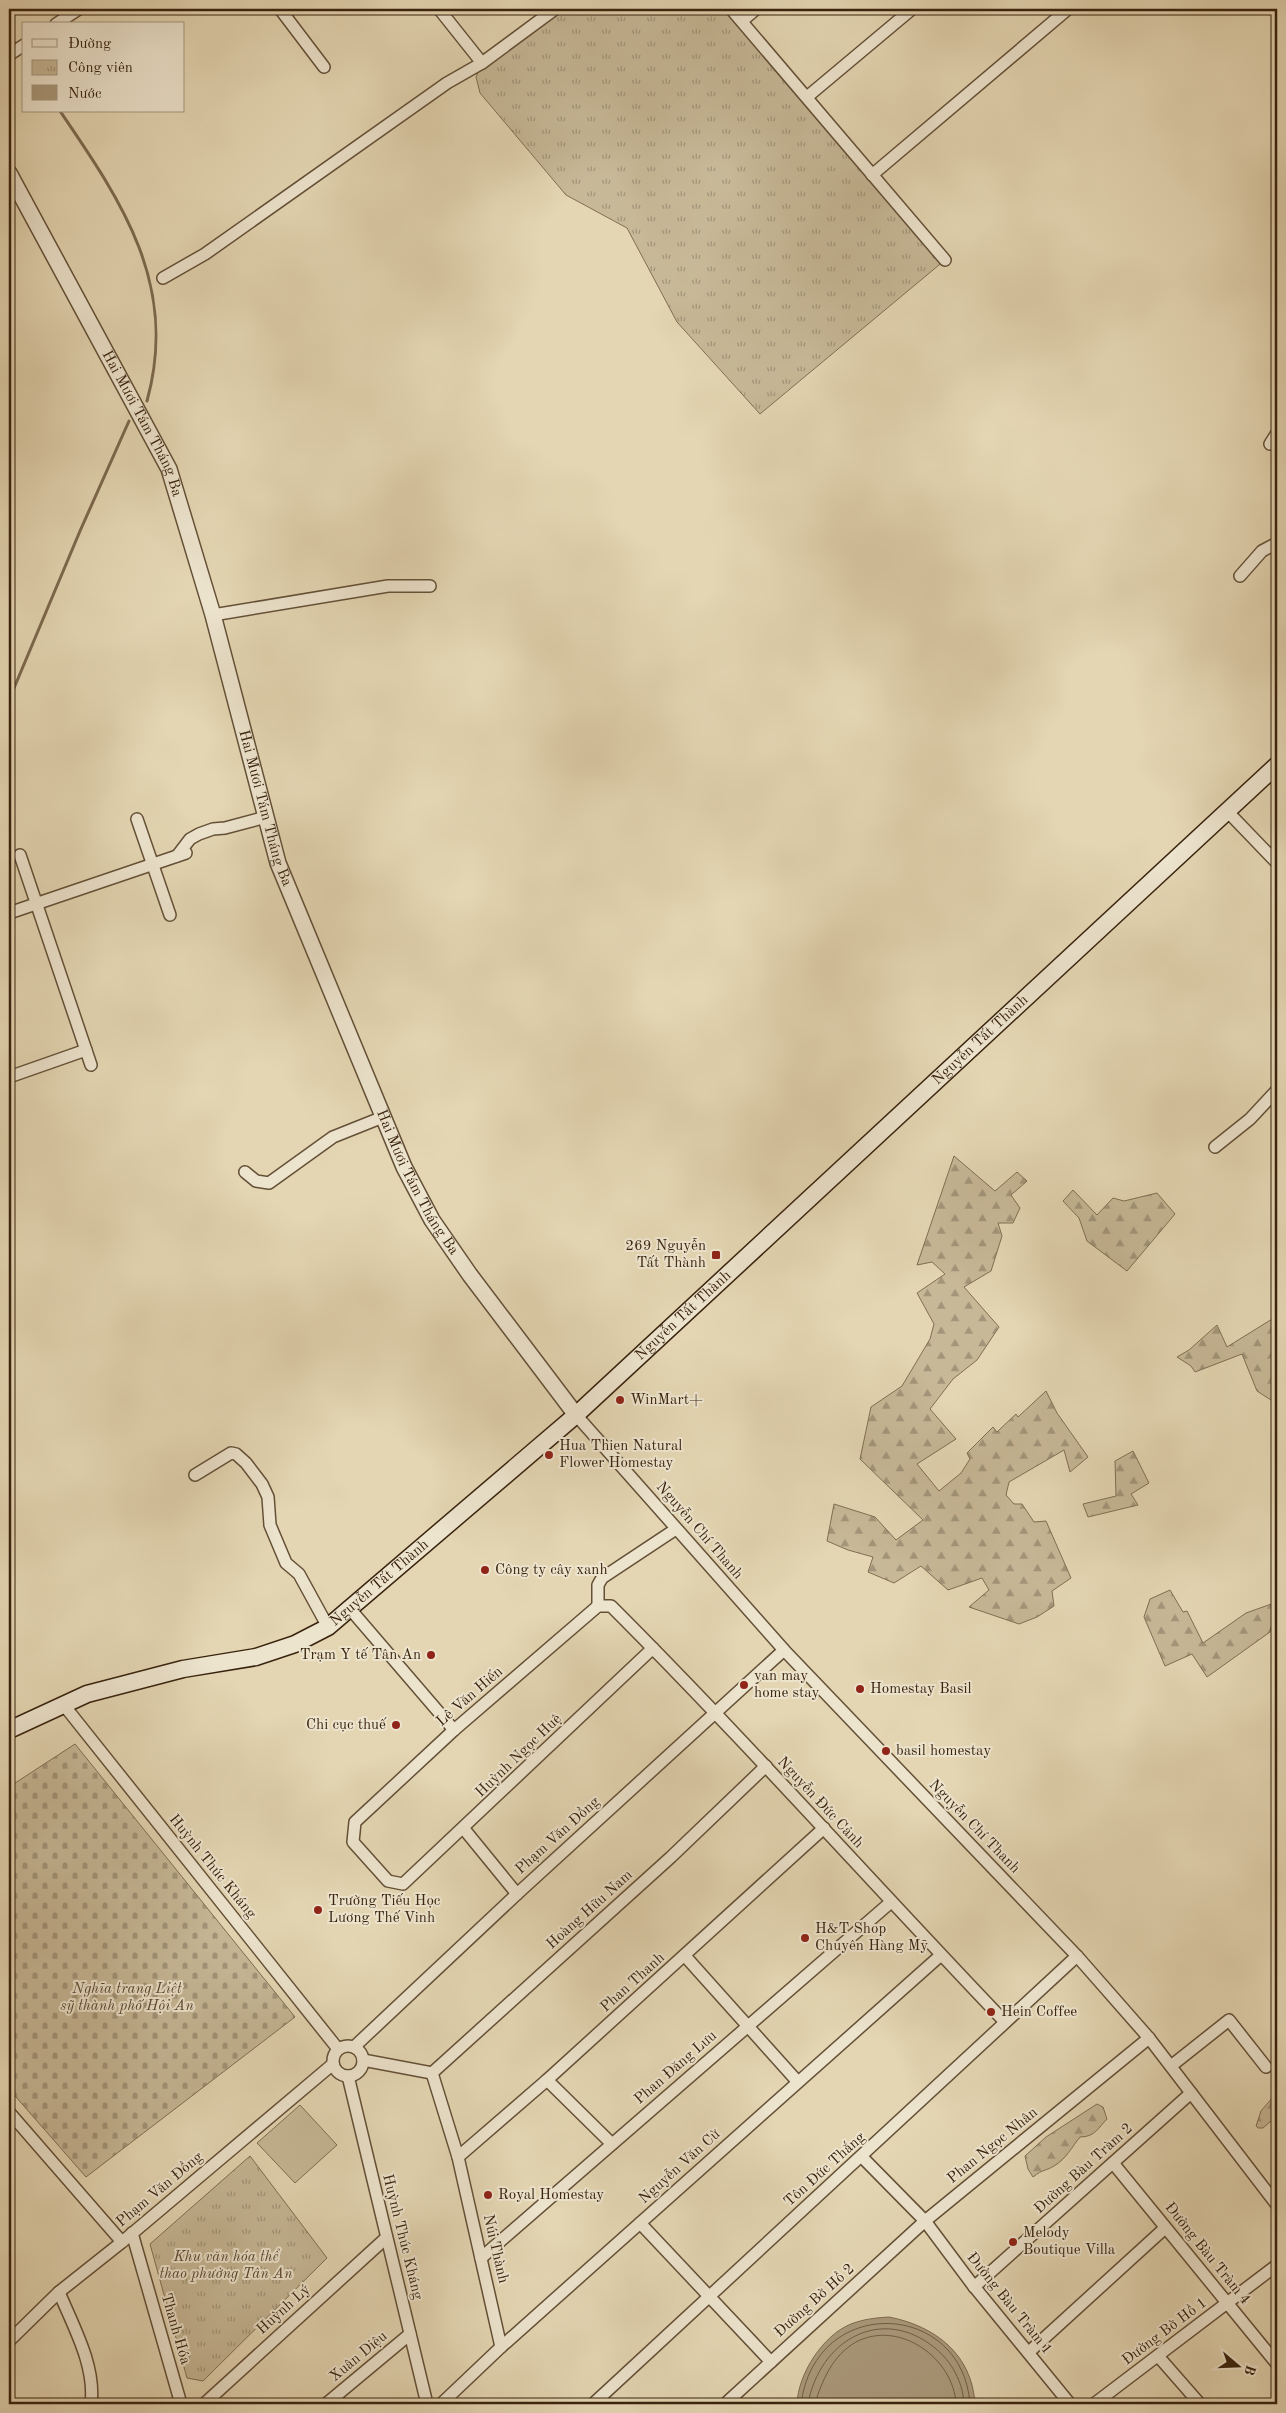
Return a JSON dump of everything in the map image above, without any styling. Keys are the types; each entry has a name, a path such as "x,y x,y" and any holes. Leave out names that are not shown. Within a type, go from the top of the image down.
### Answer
{"main road":[{"name":"Nguyễn Tất Thành","path":"9,1730 87,1694 183,1669 256,1657 295,1644 328,1627 351,1610 434,1535 576,1415 1277,765"}],"street":[{"path":"59,22 79,9"},
{"path":"280,9 324,67"},
{"path":"439,9 482,63"},
{"path":"163,278 205,254 447,83 482,63 554,9"},
{"path":"732,9 945,260"},
{"path":"742,21 756,9"},
{"path":"807,97 912,9"},
{"path":"872,175 1068,9"},
{"path":"9,55 22,46"},
{"name":"Hai Mươi Tám Tháng Ba","path":"9,173 169,469 213,615 278,863 404,1167 432,1220 470,1275 576,1415"},
{"path":"1270,444 1277,433"},
{"path":"1240,576 1262,551 1277,543"},
{"path":"213,615 388,586 430,586"},
{"path":"1227,811 1277,863"},
{"path":"9,914 182,855 190,839 199,834 266,817"},
{"path":"137,818 170,915"},
{"path":"20,855 91,1064"},
{"path":"9,1077 86,1050"},
{"path":"1215,1147 1250,1118 1277,1090"},
{"path":"245,1172 256,1181 269,1183 333,1137 383,1117"},
{"name":"Nguyễn Chí Thanh","path":"576,1415 784,1650 1076,1956 1149,2038 1277,2205"},
{"path":"196,1474 231,1452 236,1454 253,1470 268,1497 270,1525 286,1563 299,1574 328,1627"},
{"path":"598,1606 598,1585 602,1578 676,1529"},
{"name":"Nguyễn Đức Cảnh","path":"598,1606 611,1606 716,1712 891,1902 1005,2022"},
{"name":"Lê Văn Hiến","path":"404,1884 388,1881 353,1842 355,1822 454,1730 598,1606"},
{"path":"351,1610 454,1730"},
{"name":"Huỳnh Ngọc Huệ","path":"404,1884 653,1648"},
{"name":"Phạm Văn Đồng","path":"354,2047 516,1894 784,1650"},
{"name":"Huỳnh Thúc Kháng","path":"63,1704 338,2049"},
{"name":"Hoàng Hữu Nam","path":"432,2073 671,1856 766,1766"},
{"name":"Phan Thanh","path":"458,2157 685,1956 824,1828"},
{"path":"464,1829 516,1894"},
{"name":"Phan Đăng Lưu","path":"482,2258 891,1902"},
{"name":"Nguyễn Văn Cừ","path":"441,2404 502,2346 797,2081 941,1955"},
{"path":"685,1956 797,2081"},
{"name":"Tôn Đức Thắng","path":"593,2404 708,2296 862,2157 1076,1956"},
{"path":"1171,2066 1229,2020 1266,2067"},
{"name":"Phan Ngọc Nhân","path":"925,2221 1149,2038"},
{"path":"344,2046 354,2047 359,2050 363,2060 358,2072 348,2076 340,2074 333,2064 333,2058 338,2049 344,2046"},
{"path":"363,2060 432,2073"},
{"name":"Phạm Văn Đồng","path":"9,2341 59,2292 122,2242 333,2064"},
{"name":"Núi Thành","path":"432,2073 458,2157 502,2346"},
{"name":"Huỳnh Thúc Kháng","path":"348,2076 427,2404"},
{"path":"547,2080 612,2144"},
{"name":"Đường Bàu Tràm 2","path":"974,2287 1191,2093"},
{"path":"9,2112 122,2242"},
{"path":"862,2157 925,2221"},
{"name":"Đường Bàu Tràm 4","path":"1113,2163 1277,2364"},
{"name":"Đường Bàu Tràm 1","path":"925,2221 974,2287 1070,2404"},
{"name":"Đường Bờ Hồ 2","path":"725,2404 925,2221"},
{"path":"640,2223 771,2362"},
{"path":"1029,2352 1165,2228"},
{"name":"Thanh Hóa","path":"132,2233 181,2404"},
{"name":"Huỳnh Lý","path":"204,2404 386,2238"},
{"name":"Đường Bờ Hồ 1","path":"1094,2404 1277,2264"},
{"path":"59,2292 87,2362 92,2394 91,2404"},
{"name":"Xuân Diệu","path":"326,2404 410,2334"},
{"path":"1158,2356 1200,2404"}],"green space":[{"path":"558,9 731,9 945,260 760,414 677,322 627,228 566,195 480,93 476,77 482,63"},
{"path":"954,1156 995,1191 1017,1172 1027,1181 1011,1195 1020,1208 1013,1223 998,1223 1002,1236 991,1271 964,1287 999,1327 977,1360 953,1379 930,1409 956,1439 917,1464 939,1491 961,1473 970,1459 967,1453 993,1427 997,1432 1016,1414 1018,1417 1046,1391 1057,1413 1088,1457 1070,1472 1064,1450 1009,1482 1006,1495 1014,1504 1022,1504 1034,1522 1046,1521 1071,1578 1052,1591 1054,1606 1037,1617 1019,1624 969,1607 989,1590 982,1578 948,1590 921,1566 894,1583 868,1572 873,1557 848,1550 827,1541 834,1504 875,1517 896,1540 923,1520 860,1459 871,1407 902,1386 930,1339 934,1324 917,1293 945,1274 932,1262 917,1265"},
{"path":"1073,1190 1097,1215 1113,1198 1124,1201 1157,1193 1175,1214 1127,1271 1087,1241 1079,1218 1063,1201"},
{"path":"1277,1316 1275,1359 1277,1367 1277,1404 1257,1391 1242,1354 1195,1372 1191,1366 1177,1357 1189,1350 1217,1325 1227,1347"},
{"path":"1133,1451 1149,1483 1131,1494 1138,1505 1088,1517 1083,1504 1116,1496 1115,1461"},
{"path":"1170,1590 1183,1612 1187,1611 1203,1643 1246,1613 1277,1602 1270,1632 1207,1677 1192,1654 1165,1666 1144,1617 1150,1599"},
{"name":"Nghĩa trang Liệt sỹ thành phố Hội An","path":"75,1744 295,2017 86,2177 9,2089 9,1787"},
{"path":"1273,2097 1277,2102 1277,2116 1263,2128 1258,2128 1256,2126 1261,2111"},
{"path":"1097,2104 1103,2107 1107,2119 1093,2134 1080,2137 1058,2163 1033,2177 1028,2169 1025,2156 1046,2137"},
{"path":"300,2105 337,2145 295,2183 257,2143"},
{"name":"Khu văn hóa thể thao phường Tân An","path":"250,2156 327,2258 203,2381 187,2378 150,2244"}],"water":[{"path":"889,2317 921,2327 936,2335 948,2345 959,2357 967,2371 975,2404 797,2404 798,2392 807,2368 822,2346 831,2337 841,2329 856,2322"}],"waterway":[{"path":"9,34 15,44"},
{"path":"61,112 104,178 123,212 139,247 150,282 156,320 155,359 147,401"},
{"path":"9,700 80,531 129,421"}],"place":[{"name":"269 Nguyễn Tất Thành","path":"716,1255"},
{"name":"WinMart+","path":"620,1400"},
{"name":"Hua Thien Natural Flower Homestay","path":"549,1455"},
{"name":"Công ty cây xanh","path":"485,1570"},
{"name":"Trạm Y tế Tân An","path":"431,1655"},
{"name":"van may home stay","path":"744,1685"},
{"name":"Homestay Basil","path":"860,1689"},
{"name":"Chi cục thuế","path":"396,1725"},
{"name":"basil homestay","path":"886,1751"},
{"name":"Trường Tiếu Học Lương Thế Vinh","path":"318,1910"},
{"name":"H&T Shop Chuyên Hàng Mỹ","path":"805,1938"},
{"name":"Hein Coffee","path":"991,2012"},
{"name":"Royal Homestay","path":"488,2195"},
{"name":"Melody Boutique Villa","path":"1013,2242"}]}
